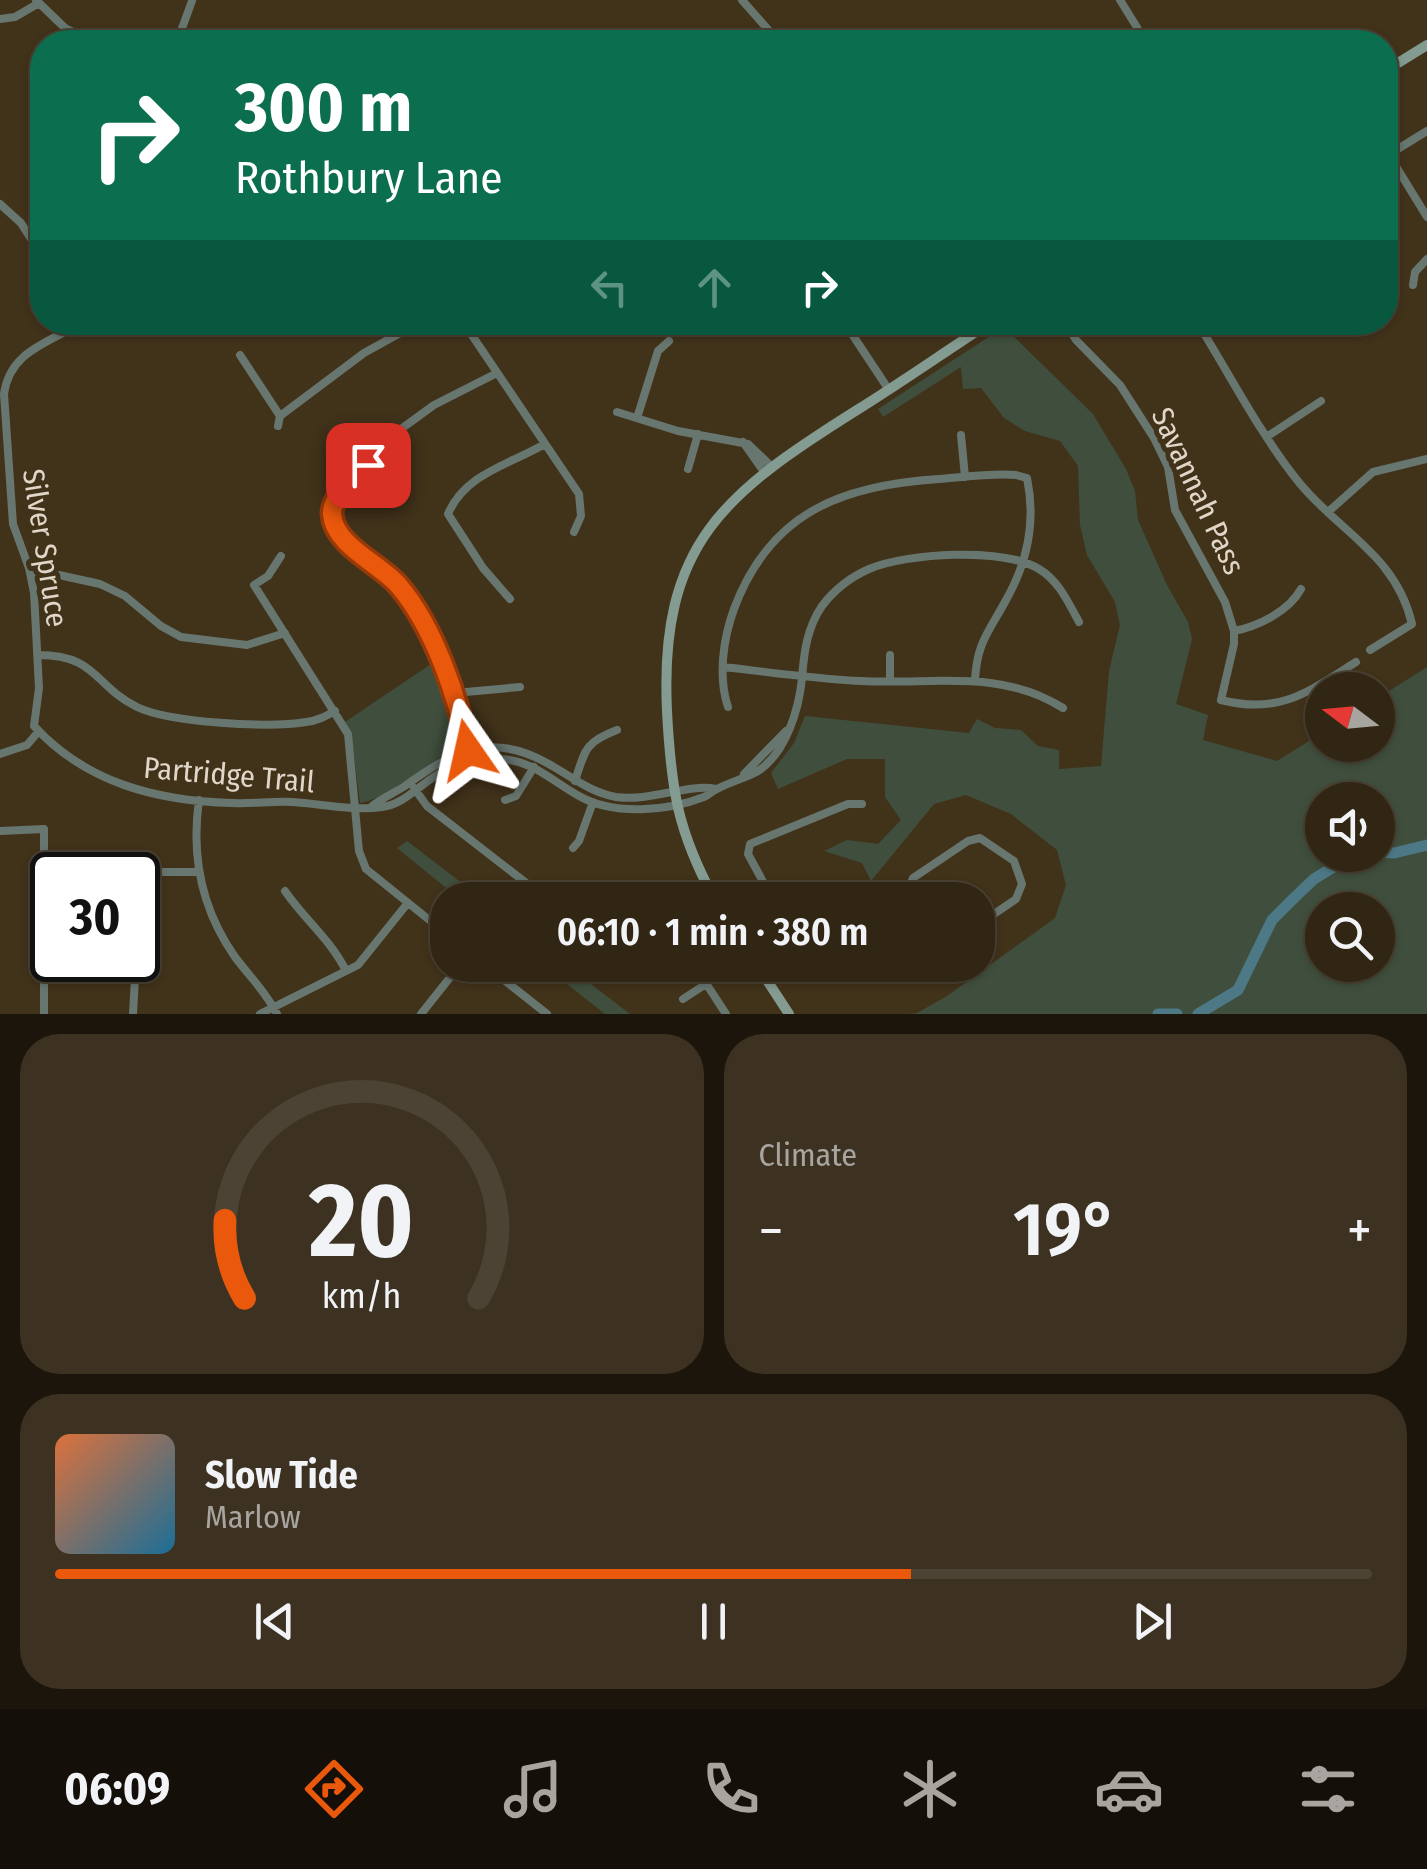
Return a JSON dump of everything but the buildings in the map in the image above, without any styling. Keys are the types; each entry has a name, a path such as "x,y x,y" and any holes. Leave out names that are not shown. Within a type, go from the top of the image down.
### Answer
{"main road":[{"path":"1398,64 1427,45"},
{"path":"706,882 686,840 674,799 666,658 677,594 688,567 708,530 729,503 768,469 972,335"},
{"path":"769,982 789,1014"}],"street":[{"path":"742,0 768,30"},
{"path":"1120,0 1139,30"},
{"path":"181,30 192,1"},
{"path":"0,20 16,16 38,2 69,30"},
{"path":"1398,149 1427,131"},
{"path":"1398,173 1427,217"},
{"path":"0,204 30,237"},
{"path":"1412,285 1415,272 1427,259"},
{"name":"Silver Spruce","path":"39,731 33,722 39,688 32,578 16,535 11,507 4,394 10,371 24,354 58,335"},
{"path":"240,354 279,421 364,353 397,335"},
{"path":"472,335 580,494 581,516 574,532"},
{"path":"853,335 889,390"},
{"name":"Savannah Pass","path":"1073,335 1120,385 1154,438 1168,467 1175,510 1225,602 1234,631 1232,663 1222,700 1255,706 1277,704 1307,693 1356,662"},
{"path":"1205,335 1294,477 1380,562 1401,593 1412,624 1370,650"},
{"path":"637,418 658,351 669,341"},
{"path":"470,761 455,693 410,599 381,567 339,534 332,515 336,500 400,429 434,405 497,374"},
{"path":"1268,436 1321,401"},
{"path":"617,412 743,442 768,469"},
{"path":"688,469 698,434"},
{"path":"961,435 964,477"},
{"path":"510,600 493,582 448,514 459,493 474,479 544,445"},
{"path":"1328,512 1373,472 1427,459"},
{"path":"728,707 723,668 728,630 744,585 766,551 809,511 856,490 889,482 1005,474 1027,478 1031,517 1024,562 1003,606 982,637 976,657 976,680"},
{"path":"674,799 706,787 716,789 757,772 768,755 783,745 797,703 805,646 821,608 860,573 892,562 999,554 1024,562 1053,580 1079,622"},
{"path":"282,556 268,576 254,585 335,711 350,745 359,851 366,869 430,922"},
{"path":"32,578 59,576 100,584 125,596 161,626 182,637 246,646 285,633"},
{"path":"1234,631 1255,626 1294,602 1302,588"},
{"path":"38,655 79,661 126,700 158,714 236,724 300,723 335,711"},
{"path":"890,655 890,681"},
{"path":"723,668 890,681 976,680 1025,689 1063,708"},
{"path":"455,693 520,687"},
{"path":"575,781 588,746 599,736 617,730"},
{"path":"0,754 27,744 39,731"},
{"name":"Partridge Trail","path":"39,731 104,780 154,794 236,804 297,802 356,809 396,803 441,760 468,750 512,750 597,792 620,798 674,799"},
{"name":"Partridge Trail","path":"412,787 470,761 502,759 549,769 594,802 635,809 674,799"},
{"path":"506,800 516,796 534,767"},
{"path":"412,787 427,806 525,882"},
{"path":"199,800 196,834 199,872 207,903 225,942 265,992 275,1011"},
{"path":"572,848 580,841 594,802"},
{"path":"764,882 748,848 754,841 848,804 862,804"},
{"path":"0,831 44,829 44,1014"},
{"path":"911,882 968,840 980,838 1014,861 1022,884 1016,900 995,913"},
{"path":"160,873 199,872"},
{"path":"286,891 308,923 331,945 346,971"},
{"path":"260,1014 275,1011 346,971 366,956 407,904"},
{"path":"133,1014 135,982"},
{"path":"421,1014 446,982"},
{"path":"507,982 547,1014"},
{"path":"683,999 706,984 726,1014"}],"green space":[{"path":"992,335 1012,335 1093,414 1126,469 1135,491 1138,520 1188,622 1192,639 1176,704 1208,715 1203,740 1277,761 1305,744 1305,762 1395,762 1395,687 1427,667 1427,1014 907,1014 917,1013 966,982 995,982 995,961 1055,918 1066,885 1057,850 1011,814 966,795 934,804 871,881 862,863 824,851 847,840 878,844 901,820 885,797 885,759 847,759 778,789 771,773 794,743 805,716 969,733 977,719 995,728 1021,730 1038,746 1059,750 1059,769 1101,766 1109,671 1120,625 1115,602 1087,555 1080,525 1078,466 1060,441 1025,431 1004,418 981,388 963,389 961,367 883,417 878,409"},
{"path":"434,662 452,697 462,744 387,793 360,803 353,747 345,722"},
{"path":"407,841 461,882 439,882 397,848"},
{"path":"565,982 588,982 630,1014 605,1014"}],"waterway":[{"path":"1395,853 1427,845"},
{"path":"1198,1014 1238,990 1272,920 1325,872"},
{"path":"1158,1014 1177,1014"}],"route":[{"path":"368,465 336,500 334,524 346,542 381,567 410,599 455,693 468,750"}]}
